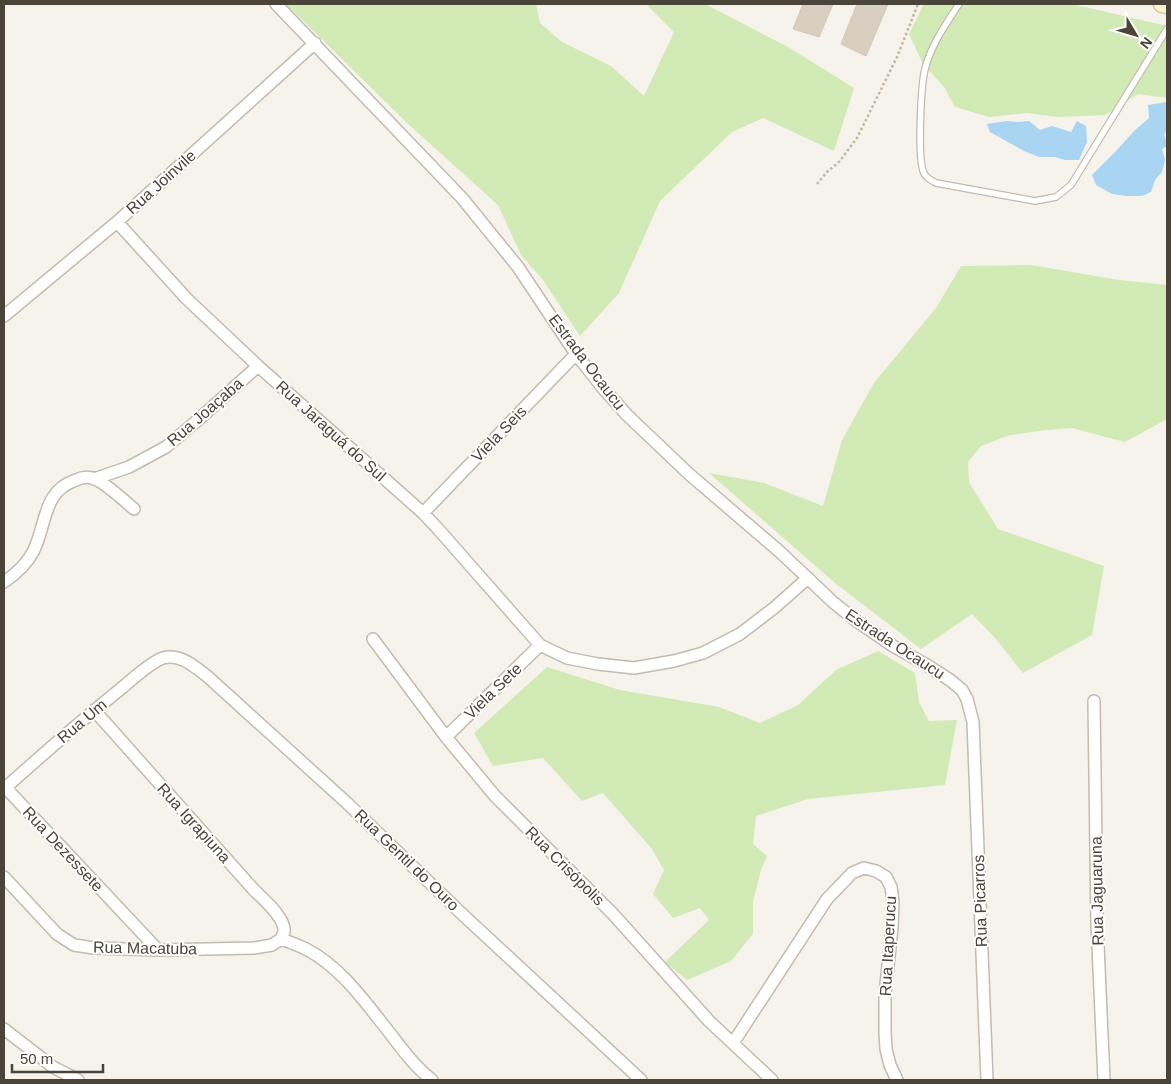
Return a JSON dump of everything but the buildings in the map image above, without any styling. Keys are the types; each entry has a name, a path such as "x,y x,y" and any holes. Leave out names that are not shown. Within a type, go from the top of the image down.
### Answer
{"main road":[{"path":"1162,4 1167,5"}],"street":[{"name":"Estrada Ocaucu","path":"276,4 468,205 518,266 576,354 626,415 689,474 779,551 834,603 893,646 925,664 962,690 967,699 973,722"},
{"name":"Rua Joinvile","path":"4,316 117,222 315,43"},
{"name":"Rua Jaraguá do Sul","path":"117,222 187,299 258,366 422,513 540,645"},
{"name":"Viela Seis","path":"422,513 576,354"},
{"name":"Rua Joaçaba","path":"4,582 16,574 28,562 40,535 45,513 52,497 60,488 71,481 83,477 94,479 129,467 166,447 258,366"},
{"path":"94,479 134,509"},
{"path":"540,645 567,658 598,664 634,668 674,662 703,652 740,634 774,608 808,578"},
{"name":"Rua Crisópolis","path":"373,639 446,737 495,796 613,914 709,1021 772,1080"},
{"name":"Viela Sete","path":"446,737 540,645"},
{"name":"Rua Gentil do Ouro","path":"163,658 176,657 189,662 207,676 347,803 461,913 641,1080"},
{"name":"Rua Um","path":"4,788 94,710 148,667 163,658"},
{"name":"Rua Jaguaruna","path":"1094,701 1097,923 1104,1080"},
{"name":"Rua Igrapiuna","path":"94,710 254,890 276,912 282,922 284,931 281,939"},
{"name":"Rua Picarros","path":"973,722 987,1080"},
{"name":"Rua Dezessete","path":"4,788 158,950"},
{"name":"Rua Itaperucu","path":"733,1043 827,899 852,872 864,868 876,871 886,877 891,887 893,901 892,928 885,994 885,1032 886,1049 896,1080"},
{"name":"Rua Macatuba","path":"4,877 57,934 74,944 94,948 158,950 254,948 272,945 281,939"},
{"path":"281,939 306,949 327,963 348,982 421,1072 432,1080"},
{"path":"4,1029 53,1067 78,1080"}],"lane":[{"path":"959,4 944,26 925,68 922,88 921,152 924,174 936,183 1036,201 1056,198 1071,185 1167,29"}],"path":[{"path":"817,184 839,162 858,138 897,56 918,4"}],"green space":[{"path":"286,4 536,4 540,23 562,42 611,66 644,96 674,32 646,4 705,4 788,47 854,88 834,151 763,118 732,132 660,201 619,293 580,336 543,280 521,255 498,205 407,123"},
{"path":"924,4 1072,4 1167,26 1167,98 1138,94 1105,115 1058,117 1027,113 989,117 955,107 944,87 923,64 909,34"},
{"path":"1031,265 1119,280 1167,285 1167,419 1125,442 1072,428 1010,435 981,446 968,462 969,482 998,529 1104,566 1092,635 1023,673 996,639 972,614 921,649 835,583 709,473 764,483 823,506 842,440 874,383 936,308 961,266"},
{"path":"878,651 915,673 919,702 929,721 957,720 945,785 808,799 756,816 753,844 767,856 761,870 753,902 753,934 731,961 687,980 665,962 709,920 700,908 673,918 653,894 664,870 652,849 603,793 582,801 543,758 493,766 474,733 547,667 620,690 719,707 760,723 798,705 836,670"}],"water":[{"path":"1167,102 1167,130 1164,135 1167,146 1162,149 1165,160 1162,172 1155,180 1151,192 1142,196 1127,196 1112,194 1096,185 1092,175 1149,118 1148,105"},
{"path":"1007,121 1029,121 1040,130 1052,126 1071,132 1077,121 1086,126 1087,142 1079,160 1039,157 990,132 987,124"}]}
